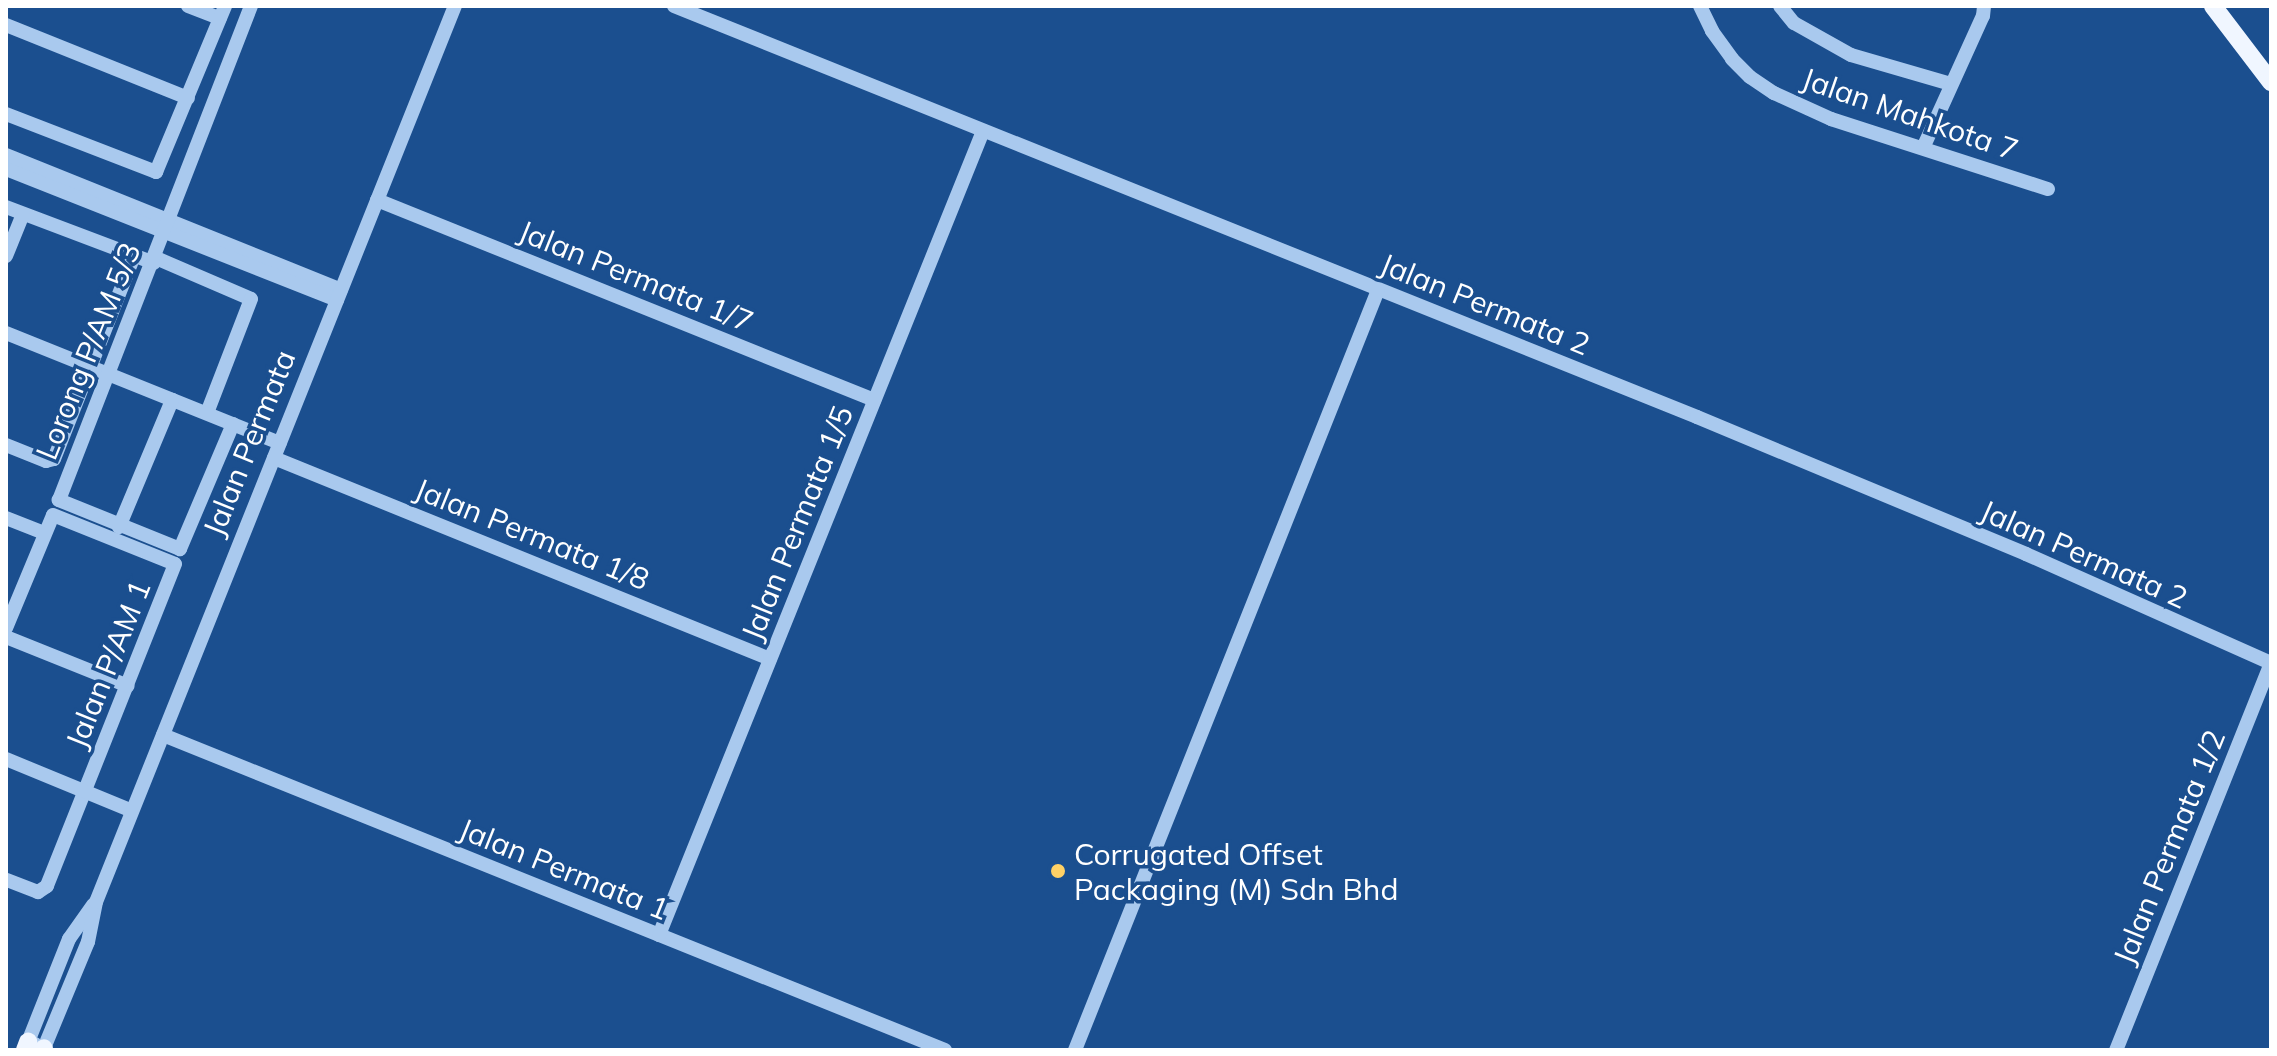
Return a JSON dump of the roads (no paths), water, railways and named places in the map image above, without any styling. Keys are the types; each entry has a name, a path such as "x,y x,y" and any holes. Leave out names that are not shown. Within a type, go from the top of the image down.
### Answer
{"main road":[{"path":"2213,6 2271,82"},
{"path":"2227,6 2271,63"}],"street":[{"path":"6,114 151,172 159,170 222,12 188,6"},
{"name":"Lorong P/AM 5/3","path":"119,527 63,504 58,498 155,261 251,6"},
{"name":"Jalan Permata","path":"38,1048 69,939 96,902 455,6"},
{"name":"Jalan Permata 2","path":"674,6 2026,554 2271,663"},
{"name":"Jalan Mahkota 7","path":"1700,6 1712,31 1732,59 1750,77 1774,93 1831,119 2048,189"},
{"path":"1780,6 1794,23 1851,55 1951,84"},
{"path":"1923,148 1983,16 1984,6"},
{"path":"6,25 188,98"},
{"name":"Jalan Permata 1/5","path":"659,935 983,131"},
{"path":"6,155 166,226"},
{"path":"6,169 166,226 339,295"},
{"name":"Jalan Permata 1/7","path":"377,200 874,400"},
{"path":"6,207 247,295 252,302 207,413"},
{"path":"6,256 23,214"},
{"path":"6,445 46,461 54,459 134,256"},
{"path":"1075,1050 1378,290"},
{"path":"6,333 280,443"},
{"path":"172,400 119,527 175,550 186,542 233,424"},
{"name":"Jalan Permata 1/8","path":"274,458 770,659"},
{"name":"Jalan P/AM 1","path":"6,880 35,892 45,889 175,564 59,515 51,517 44,533"},
{"path":"6,518 44,533 6,628"},
{"path":"6,637 128,686"},
{"name":"Jalan Permata 1/2","path":"2116,1050 2271,663"},
{"name":"Jalan Permata 1","path":"163,735 945,1050"},
{"path":"6,759 132,811"}],"place":[{"name":"Corrugated Offset Packaging (M) Sdn Bhd","path":"1058,871"}]}
